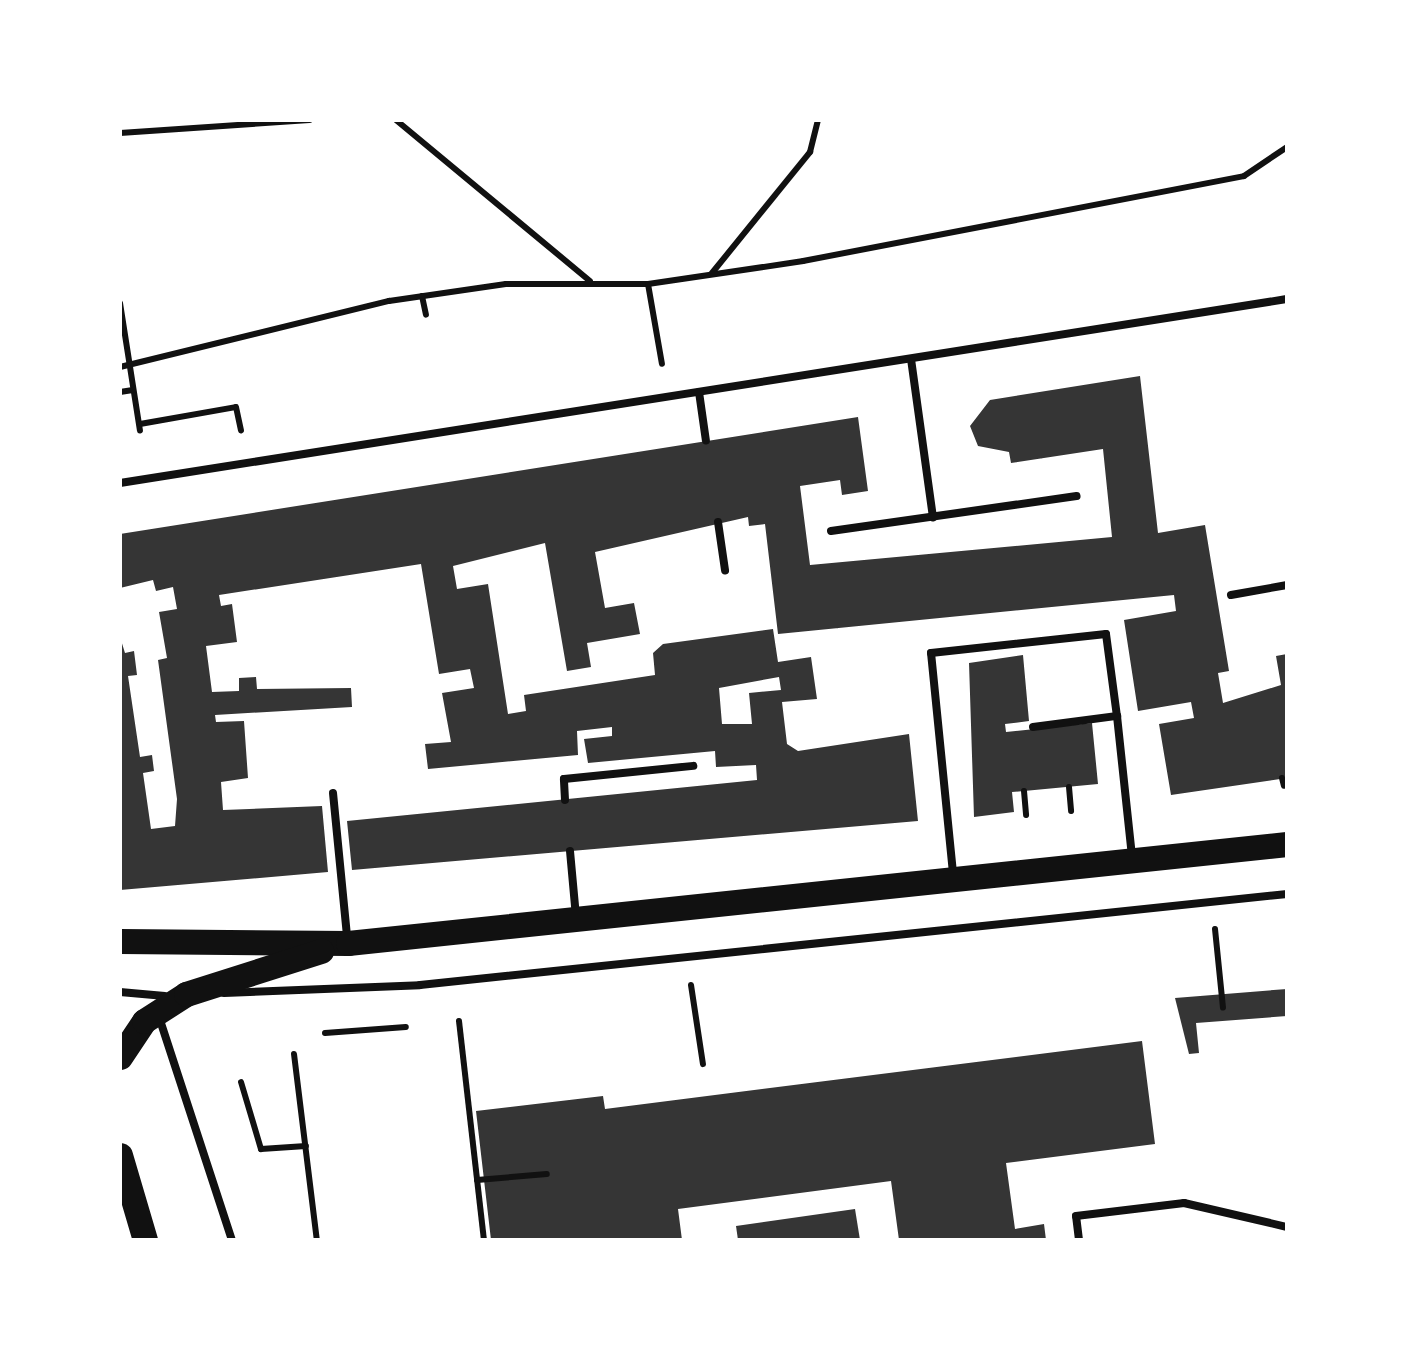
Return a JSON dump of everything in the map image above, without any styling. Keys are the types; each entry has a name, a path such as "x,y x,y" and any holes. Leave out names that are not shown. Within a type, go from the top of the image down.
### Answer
{"main road":[{"path":"120,941 348,944 1287,844"},
{"path":"120,1057 157,1012 186,994 348,944"},
{"path":"120,1155 146,1240"}],"lane":[{"path":"120,483 1287,299"},
{"path":"912,359 933,517"},
{"path":"699,392 706,441"},
{"path":"831,531 1077,496"},
{"path":"718,522 725,570"},
{"path":"1232,596 1287,584"},
{"path":"954,879 931,653 1106,634 1132,860"},
{"path":"1033,727 1117,716"},
{"path":"565,800 564,779 693,766"},
{"path":"333,792 348,944"},
{"path":"570,852 576,919"},
{"path":"120,992 186,994 420,985 1287,894"},
{"path":"157,1012 232,1240"},
{"path":"1079,1240 1076,1216 1184,1203 1287,1227"}],"path":[{"path":"120,133 310,120"},
{"path":"396,120 590,280"},
{"path":"711,274 810,152 818,120"},
{"path":"124,366 422,296 590,280 648,284 1244,176 1287,146"},
{"path":"648,284 662,364"},
{"path":"422,296 426,315"},
{"path":"120,303 124,366 140,427 236,407 241,430"},
{"path":"120,392 133,390"},
{"path":"1070,786 1072,811"},
{"path":"1024,791 1026,815"},
{"path":"1215,929 1223,1008"},
{"path":"692,985 703,1064"},
{"path":"458,1021 484,1240"},
{"path":"325,1033 406,1027"},
{"path":"294,1054 317,1240"},
{"path":"241,1082 261,1149 306,1146"},
{"path":"477,1180 546,1174"}],"building":[{"path":"1140,376 1158,533 1205,525 1229,671 1218,673 1223,703 1281,685 1276,656 1287,654 1287,778 1171,795 1159,724 1194,718 1191,702 1138,711 1124,620 1176,611 1174,595 778,634 765,524 749,526 748,517 595,552 605,608 634,603 640,634 587,643 591,667 567,671 545,543 453,566 457,589 488,584 508,714 526,711 524,695 655,675 653,653 663,644 773,629 778,662 811,657 817,699 782,702 787,744 798,751 909,734 918,821 352,870 347,821 757,780 756,765 716,767 715,751 588,763 584,739 612,736 612,727 577,731 578,755 428,769 425,744 451,742 442,693 474,688 470,669 439,674 421,564 219,595 221,606 232,604 237,642 206,646 212,692 239,691 239,678 256,677 257,689 351,688 352,707 215,715 216,722 244,721 248,778 221,782 223,810 322,806 328,872 120,890 120,637 125,653 134,651 137,675 128,676 140,757 152,755 154,771 143,773 151,829 175,826 177,799 158,660 167,658 159,612 177,609 173,587 156,591 153,580 120,588 120,534 858,417 868,491 842,495 840,480 800,486 810,565 1112,537 1103,449 1011,463 1009,452 978,446 970,426 990,400","holes":["779,677 781,690 749,693 752,724 722,724 719,688"]},
{"path":"1023,655 1029,721 1005,724 1006,732 1092,723 1098,784 1012,792 1014,812 974,817 969,663"},
{"path":"1287,989 1287,1016 1196,1023 1199,1053 1189,1054 1175,998"},
{"path":"1142,1041 1155,1144 1006,1163 1015,1229 1044,1224 1046,1240 899,1240 891,1181 678,1209 682,1240 491,1240 476,1111 603,1096 605,1109"},
{"path":"855,1209 860,1240 738,1240 736,1226"}]}
